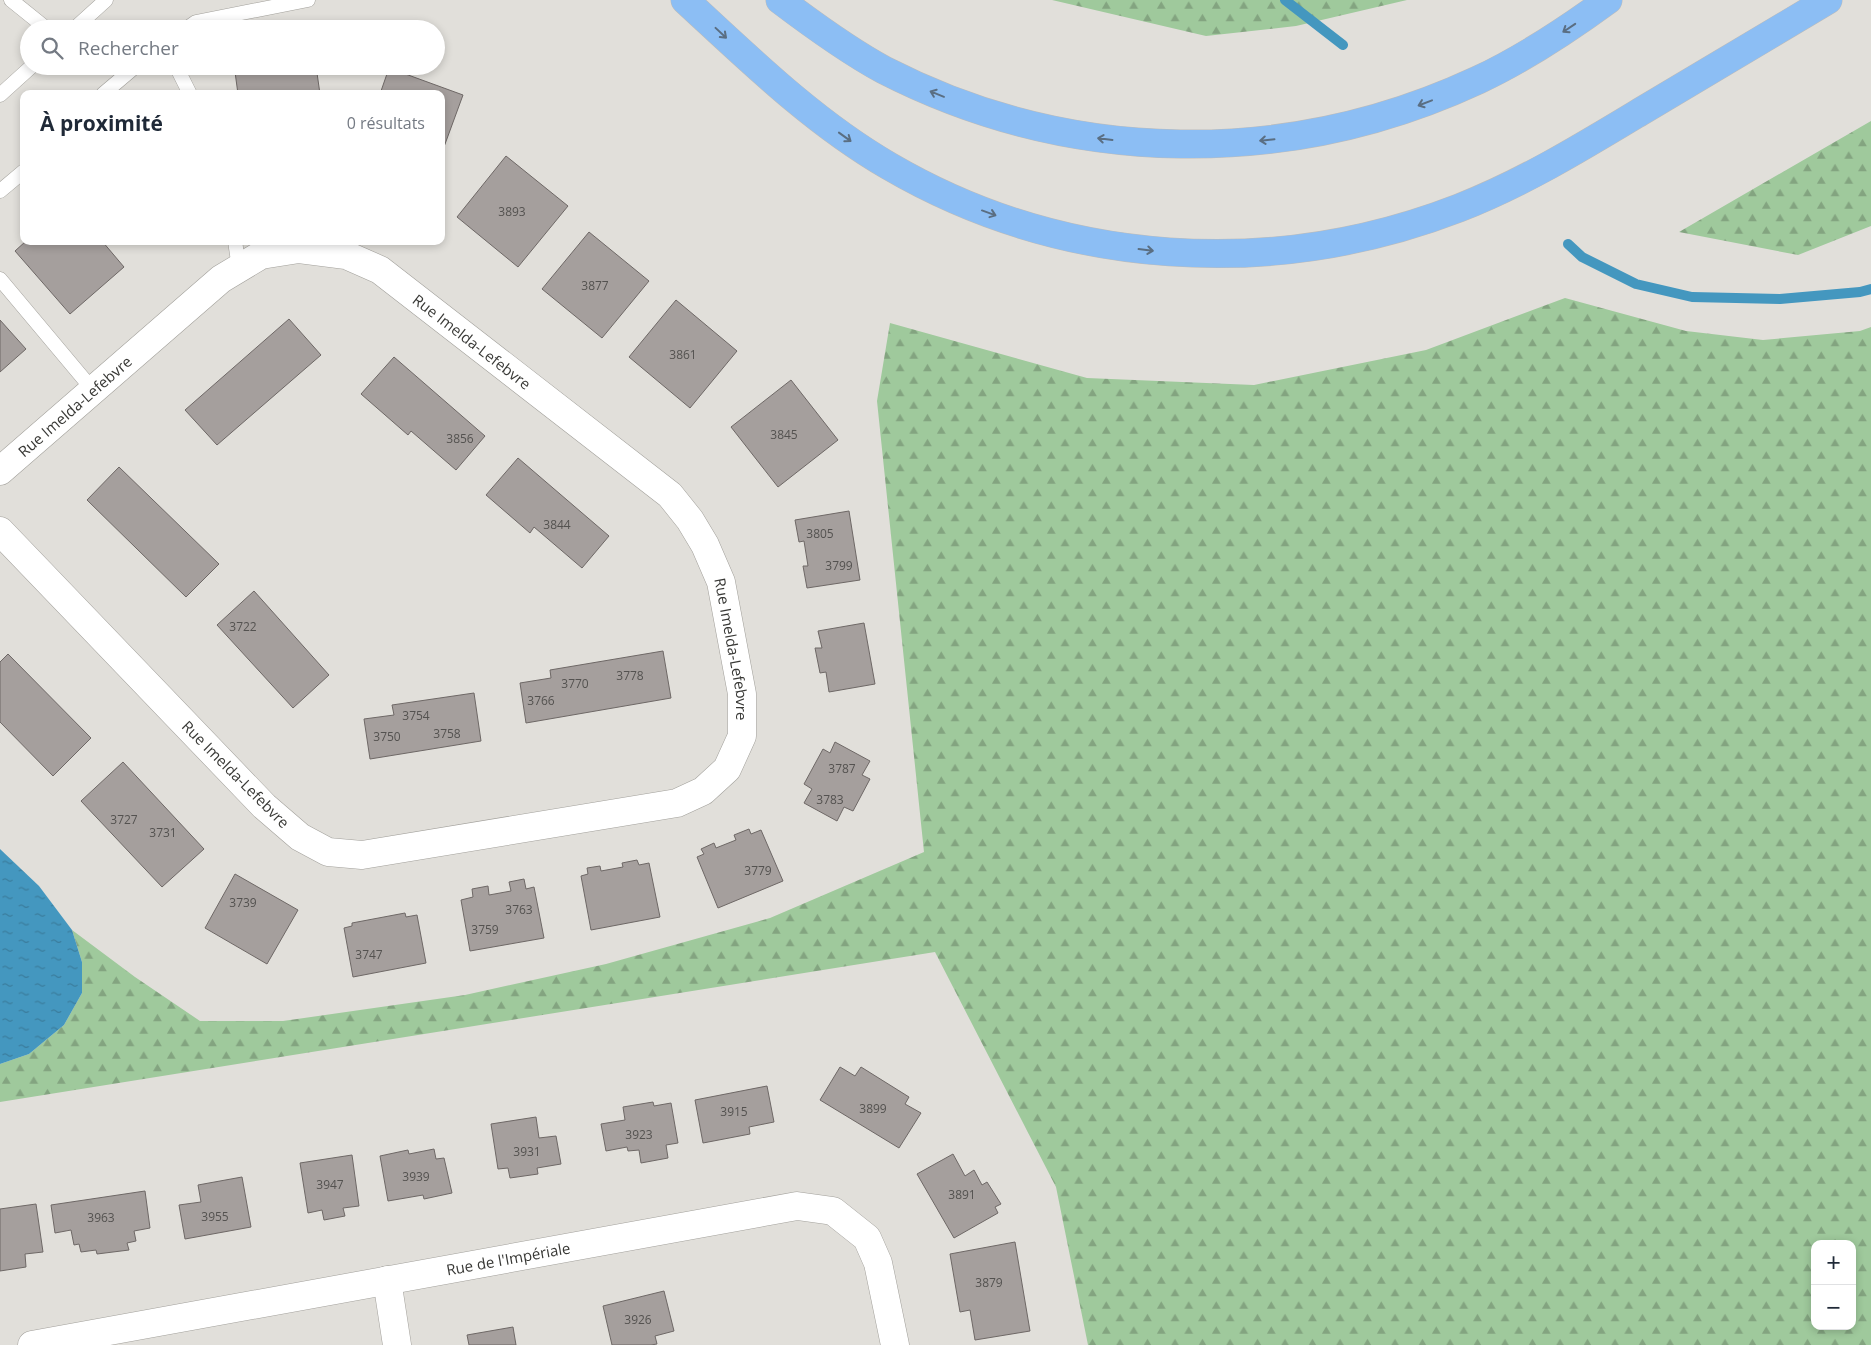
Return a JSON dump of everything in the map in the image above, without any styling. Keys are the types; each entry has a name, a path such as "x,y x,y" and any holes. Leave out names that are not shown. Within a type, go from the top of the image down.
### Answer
{"highway":[{"path":"685,0 775,81 823,121 890,167 940,192 991,214 1074,238 1161,252 1215,254 1256,253 1319,246 1374,235 1460,208 1570,154 1828,0"},
{"path":"780,0 840,44 883,69 927,90 982,112 1041,128 1072,134 1132,142 1177,145 1283,138 1352,125 1418,106 1510,64 1563,32 1608,0"}],"street":[{"name":"Rue Imelda-Lefebvre","path":"0,472 221,279 238,268 261,255 296,245 346,255 380,270 670,495 690,520 705,545 721,582 742,694 742,736 727,769 703,791 677,803 362,855 328,852 300,836 264,806 0,530"},
{"name":"Rue de l'Impériale","path":"32,1345 797,1206 833,1211 867,1238 878,1264 894,1345"},
{"path":"386,1280 397,1345"}],"lane":[{"path":"11,0 37,20"},
{"path":"84,20 106,0"},
{"path":"206,20 308,0"},
{"path":"0,95 22,75"},
{"path":"108,90 125,75"},
{"path":"180,75 188,90"},
{"path":"0,191 20,174"},
{"path":"235,245 238,268"},
{"path":"0,279 93,390"}],"green space":[{"path":"1052,0 1407,0 1296,26 1206,36"},
{"path":"1871,121 1871,226 1798,255 1679,232"},
{"path":"1565,298 1686,331 1763,340 1860,331 1871,327 1871,1345 1088,1345 1056,1187 935,952 0,1102 0,1064 29,1054 64,1025 82,993 82,962 72,930 135,977 200,1021 283,1021 465,995 606,964 770,918 924,852 877,401 890,323 1087,378 1254,385 1426,350"}],"water":[{"path":"0,849 39,886 72,930 82,962 82,993 64,1025 29,1054 0,1064"}],"building":[{"path":"235,75 317,75 319,90 237,90"},
{"path":"387,75 408,75 463,95 445,144 445,90 381,90"},
{"path":"506,156 568,206 518,267 457,217"},
{"path":"589,232 649,281 602,338 542,289"},
{"path":"22,245 105,245 124,267 70,314 15,251"},
{"path":"676,300 737,351 690,408 629,357"},
{"path":"289,319 321,355 217,445 185,410"},
{"path":"0,320 26,349 0,372"},
{"path":"394,357 485,436 456,470 411,431 408,435 361,394"},
{"path":"791,380 838,440 778,487 731,427"},
{"path":"518,458 609,536 582,568 534,527 530,533 486,495"},
{"path":"119,467 219,564 186,597 87,500"},
{"path":"849,511 860,580 807,588 803,566 808,566 804,541 799,542 795,520"},
{"path":"254,591 329,675 293,708 217,625"},
{"path":"864,623 875,684 829,692 826,672 820,673 815,648 822,648 818,631"},
{"path":"663,651 671,698 526,723 520,683 551,678 550,670"},
{"path":"8,654 91,738 53,776 0,722 0,662"},
{"path":"474,693 481,741 370,759 364,719 394,715 392,705"},
{"path":"835,742 870,761 862,775 870,779 853,811 844,807 837,821 804,803 812,789 804,784 823,749 830,753"},
{"path":"123,762 204,849 162,887 81,801"},
{"path":"749,829 751,834 761,830 783,881 718,908 697,857 704,854 701,849 714,843 716,848 736,840 734,835"},
{"path":"637,860 639,865 649,863 660,917 591,930 581,876 588,874 587,868 600,866 601,871 623,867 622,863"},
{"path":"235,874 298,910 267,964 205,928"},
{"path":"524,879 526,889 534,887 544,938 470,951 461,900 473,897 472,889 488,886 489,895 511,891 509,882"},
{"path":"405,913 406,917 417,915 426,963 353,977 344,928 352,926 352,923"},
{"path":"840,1067 855,1076 861,1067 909,1097 905,1104 921,1113 899,1148 820,1100"},
{"path":"767,1086 774,1122 749,1127 750,1134 703,1143 695,1100"},
{"path":"653,1102 654,1106 671,1103 678,1143 666,1145 668,1158 641,1163 639,1150 628,1151 627,1147 606,1151 601,1124 625,1120 623,1107"},
{"path":"536,1117 539,1138 556,1136 561,1164 537,1168 538,1174 510,1178 508,1168 498,1169 491,1124"},
{"path":"434,1149 436,1159 444,1158 452,1193 424,1199 423,1195 388,1201 380,1156 408,1150 409,1154"},
{"path":"953,1154 965,1176 974,1170 982,1185 987,1182 1001,1204 995,1207 998,1213 954,1238 917,1174"},
{"path":"352,1155 359,1206 343,1208 345,1216 324,1220 322,1210 308,1213 300,1163"},
{"path":"242,1177 251,1227 185,1239 179,1205 201,1202 198,1185"},
{"path":"145,1191 150,1228 134,1231 136,1241 127,1243 129,1250 97,1254 96,1250 81,1252 79,1244 74,1245 71,1230 55,1233 51,1205"},
{"path":"36,1204 43,1252 25,1254 26,1267 0,1271 0,1209"},
{"path":"1015,1242 1030,1331 975,1340 970,1310 960,1312 950,1254"},
{"path":"664,1291 674,1331 655,1336 657,1344 612,1345 603,1306"},
{"path":"513,1327 516,1345 469,1345 467,1335"}],"waterway":[{"path":"1285,0 1343,45"},
{"path":"1568,244 1582,257 1636,284 1692,297 1780,299 1860,292 1871,289"}]}
